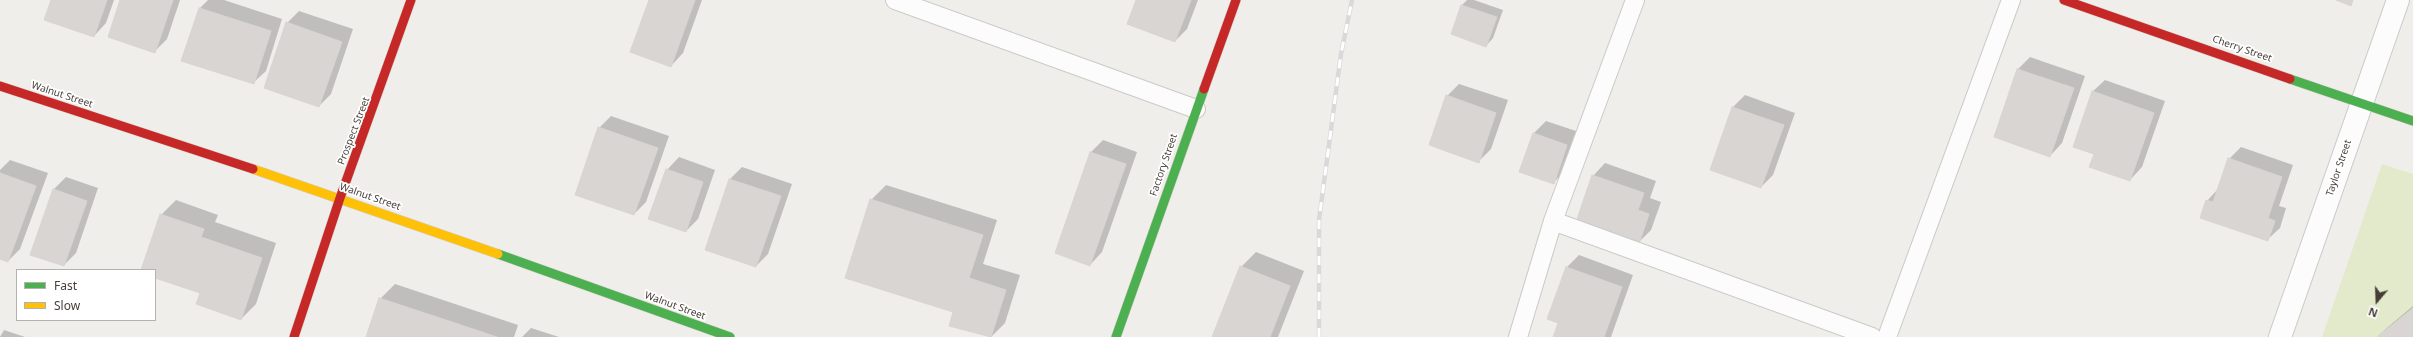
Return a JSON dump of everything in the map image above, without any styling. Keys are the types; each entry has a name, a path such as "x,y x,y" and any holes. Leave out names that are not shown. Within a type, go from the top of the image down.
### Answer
{"street":[{"name":"Prospect Street","path":"294,337 340,198 375,105 411,0"},
{"name":"Factory Street","path":"1116,337 1236,0"},
{"name":"Cherry Street","path":"2064,0 2362,102 2413,121"},
{"name":"Taylor Street","path":"2280,337 2398,0"},
{"name":"Walnut Street","path":"0,86 340,198 730,337"}],"lane":[{"path":"896,0 1196,109"},
{"path":"1518,337 1553,221 1635,0"},
{"path":"1887,337 2011,0"},
{"path":"1553,221 1850,333 1872,337"}],"green space":[{"path":"2382,164 2413,174 2413,308 2377,337 2322,337"}],"building":[{"path":"51,0 107,0 94,37 44,20"},
{"path":"120,0 173,0 155,53 108,37"},
{"path":"649,0 695,0 671,67 630,52"},
{"path":"1136,0 1191,0 1175,42 1127,24"},
{"path":"2336,0 2353,0 2351,6"},
{"path":"1461,5 1497,17 1486,47 1451,34"},
{"path":"199,8 271,31 254,84 181,61"},
{"path":"286,22 342,42 319,107 264,88"},
{"path":"2017,69 2074,88 2050,157 1994,137"},
{"path":"2092,91 2154,113 2130,181 2089,167 2094,154 2073,147"},
{"path":"1446,95 1496,113 1479,163 1429,145"},
{"path":"1732,107 1784,125 1761,188 1710,170"},
{"path":"598,127 658,148 634,215 575,195"},
{"path":"1533,133 1567,145 1554,184 1519,172"},
{"path":"1090,152 1126,164 1090,266 1055,253"},
{"path":"2228,158 2282,177 2268,218 2275,221 2268,241 2200,218 2206,200 2213,202"},
{"path":"666,169 703,182 686,232 648,219"},
{"path":"0,173 36,186 8,262 0,259"},
{"path":"1592,175 1644,193 1638,210 1649,214 1639,244 1576,222"},
{"path":"729,179 781,196 756,267 705,250"},
{"path":"53,189 87,201 64,266 30,255"},
{"path":"870,199 983,235 969,278 1006,290 991,337 949,326 953,312 845,278"},
{"path":"160,214 204,229 201,237 262,258 241,320 196,304 200,293 156,278 156,269 141,269"},
{"path":"1240,266 1290,286 1270,337 1212,337"},
{"path":"1566,267 1622,287 1604,337 1553,337 1558,323 1547,319"},
{"path":"379,298 443,319 497,337 366,337"},
{"path":"2413,308 2413,337 2377,337"}],"railway":[{"path":"1319,337 1319,220 1341,54 1352,0"}],"traffic: fast":[{"path":"2290,79 2413,121"},
{"path":"1116,337 1204,89"},
{"path":"498,254 730,337"}],"traffic: slow":[{"path":"253,169 498,254"}],"traffic: jam":[{"path":"294,337 340,198 411,0"},
{"path":"1204,89 1236,0"},
{"path":"2064,0 2290,79"},
{"path":"0,86 253,169"}]}
